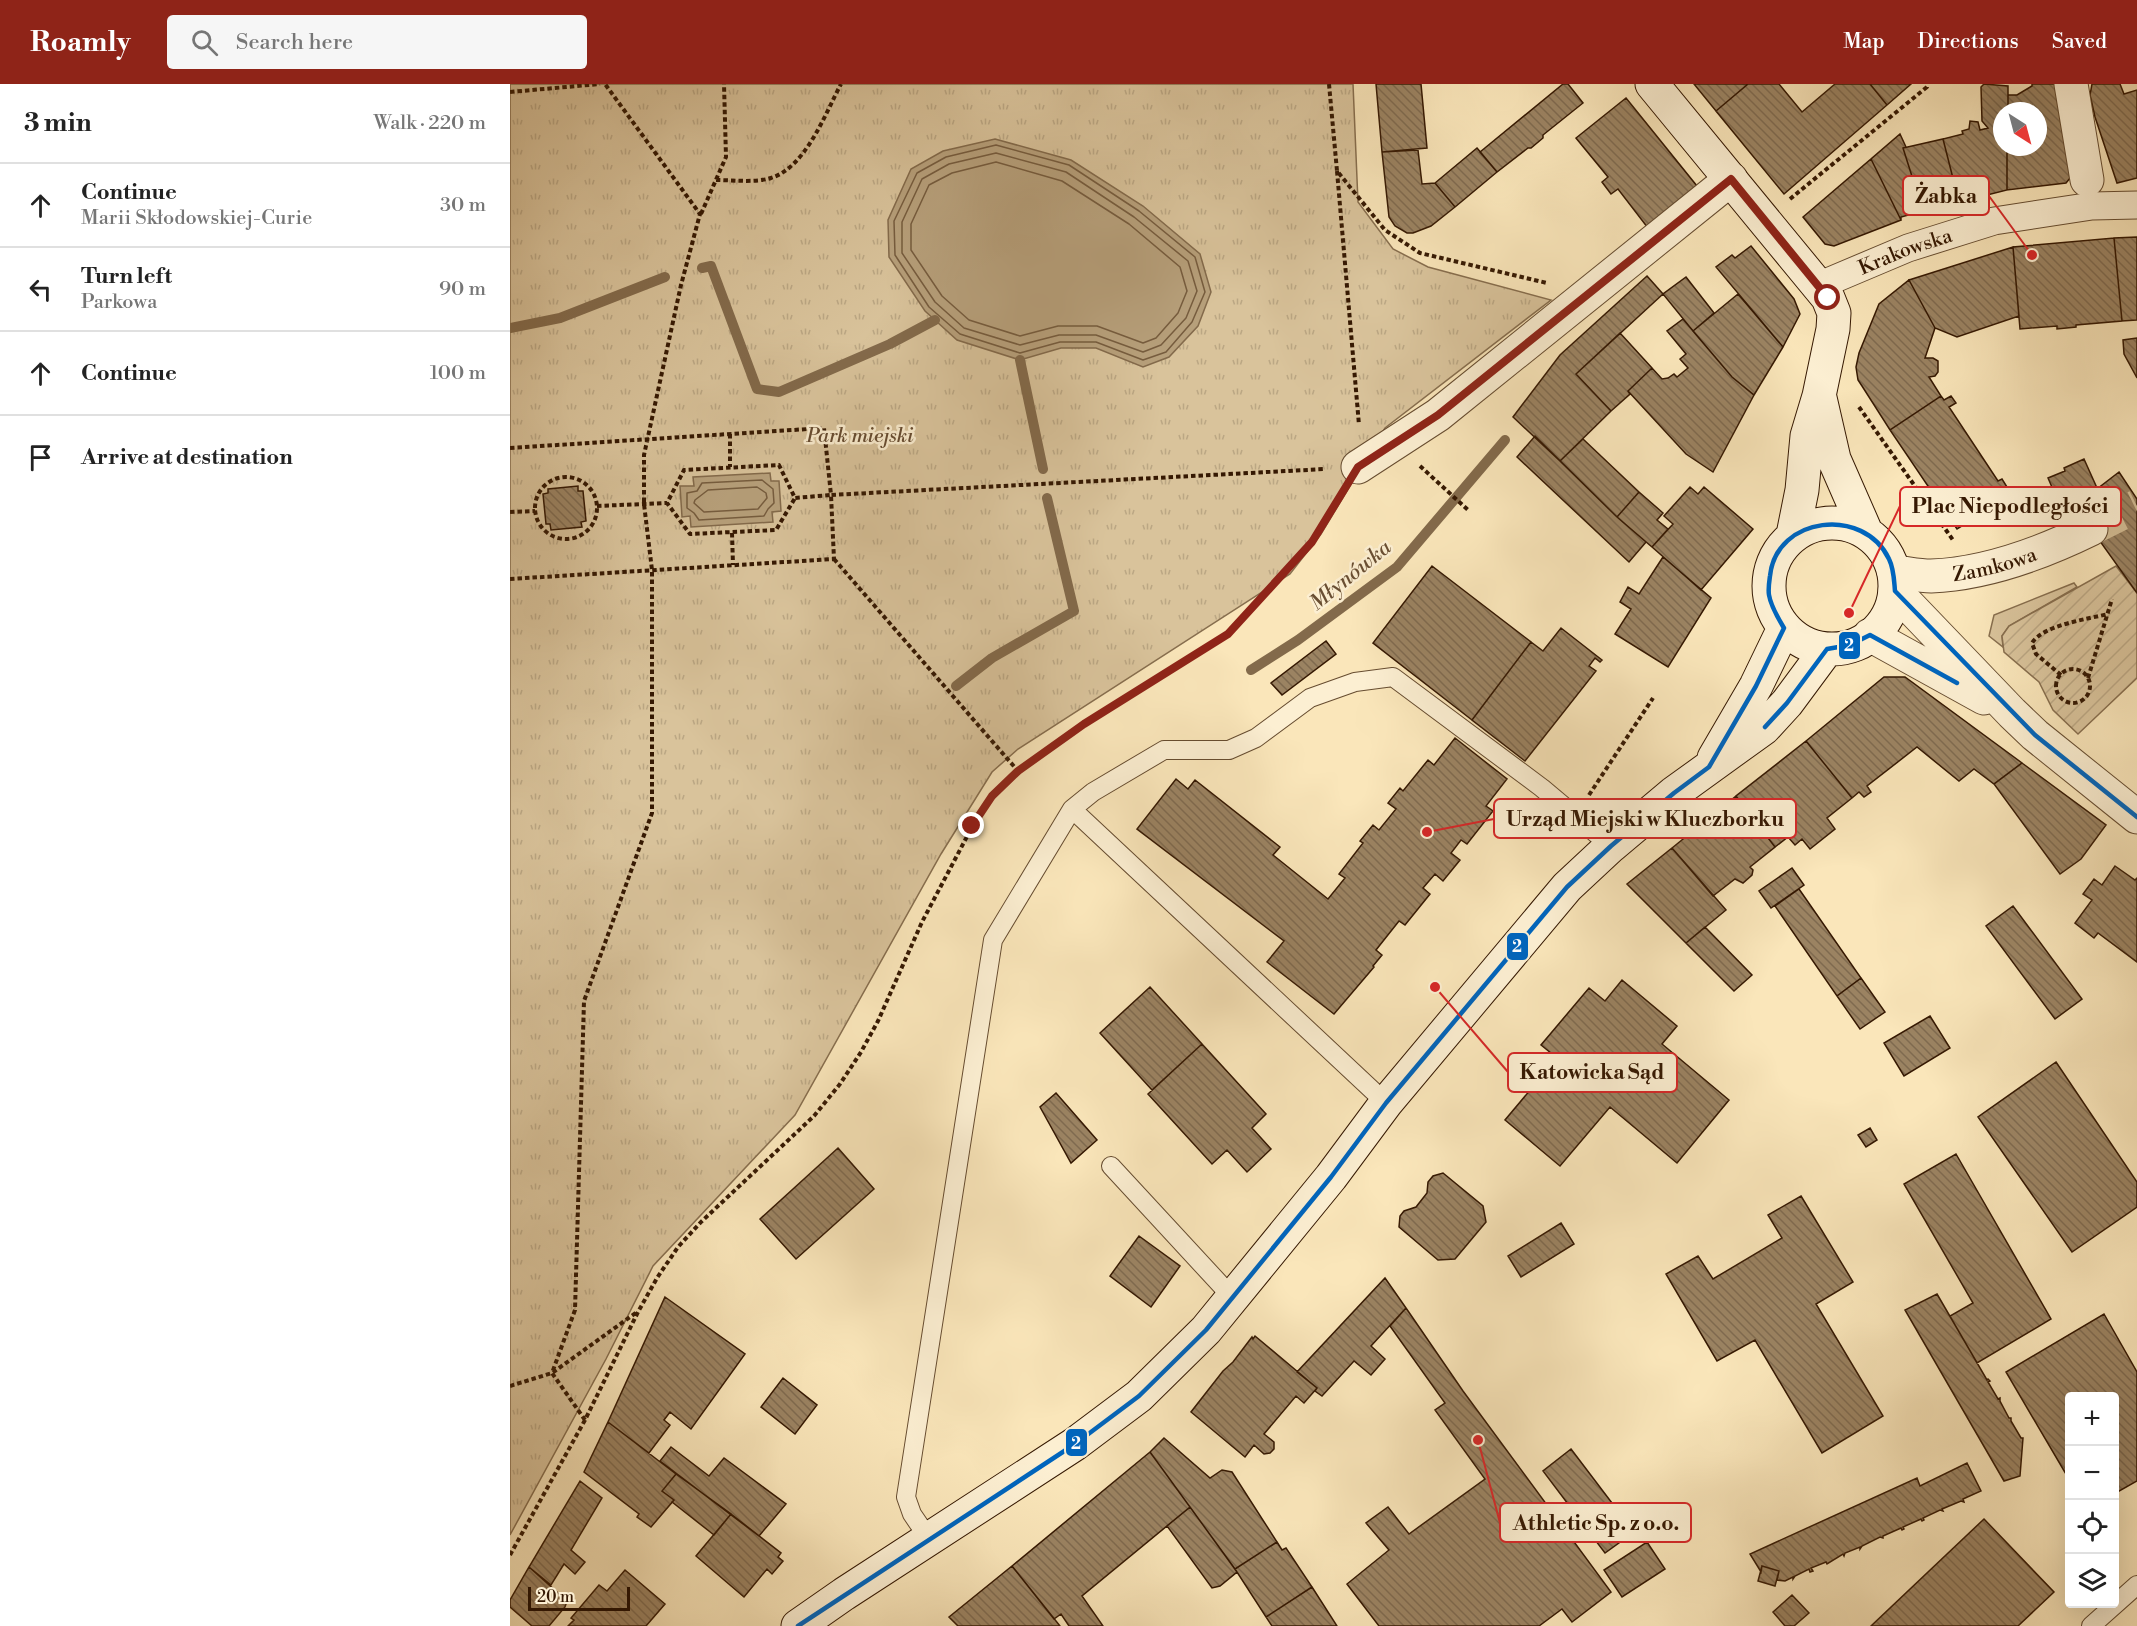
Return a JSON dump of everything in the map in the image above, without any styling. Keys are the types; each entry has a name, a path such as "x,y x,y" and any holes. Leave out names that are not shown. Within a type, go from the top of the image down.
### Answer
{"main road":[{"path":"1652,84 1828,298 1833,313 1833,329 1819,396 1807,436 1802,489 1793,535"},
{"path":"2071,84 2087,180"},
{"path":"1358,467 1438,415 1731,179"},
{"path":"1819,396 1834,459 1866,532"},
{"path":"1829,522 1848,525 1866,532 1888,556 1894,581 1892,606 1886,619 1862,641 1845,648 1827,649 1811,646 1796,639 1784,628 1773,610 1768,590 1770,569 1779,550 1793,535 1810,526 1829,522"},
{"name":"Zamkowa","path":"1894,581 1961,573 2003,563 2051,548 2091,529"},
{"path":"1894,581 2012,713 2035,735 2137,817"},
{"path":"1709,767 1756,686 1784,628"},
{"path":"1870,635 2012,713"},
{"path":"798,1626 1076,1444 1139,1396 1206,1330 1331,1177 1386,1103 1567,887 1611,846 1684,785 1764,728 1787,703 1827,649"}],"street":[{"name":"Krakowska","path":"1818,286 1908,248 1994,221 2092,206 2137,205"}],"lane":[{"path":"929,1539 912,1514 906,1497 993,940 1072,809 1093,792 1164,750 1229,750 1256,738 1310,698 1355,682 1393,677 1542,788 1611,846"},
{"path":"1072,809 1386,1103"},
{"path":"1111,1166 1232,1297"},
{"path":"2091,1626 2135,1591"}],"path":[{"path":"510,92 600,84"},
{"path":"605,84 700,214"},
{"path":"552,1373 575,1310 584,1001 652,813 652,570 644,504 644,455 681,285 700,214 726,157 724,84"},
{"path":"716,180 770,178 791,168 813,138 841,84"},
{"path":"510,1555 585,1420 638,1312 678,1247 701,1222 814,1116 840,1084 861,1052 878,1021 922,922 972,826 992,796 1018,771 1084,724 1228,634 1312,542 1358,467 1359,427 1329,84"},
{"path":"1764,220 1927,87 1927,84"},
{"path":"1337,171 1385,230 1420,253 1589,293"},
{"path":"1857,406 1957,545"},
{"path":"510,448 824,428 831,495 834,558 1018,771"},
{"path":"730,434 730,467"},
{"path":"667,503 684,470 779,465 795,498"},
{"path":"795,498 1358,467"},
{"path":"561,478 572,478 584,483 593,494 597,506 595,520 587,531 576,538 565,540 553,537 544,531 537,522 535,511 536,499 541,489 549,482 561,478"},
{"path":"1449,493 1468,510"},
{"path":"667,503 690,534 776,530 795,498"},
{"path":"597,506 667,503"},
{"path":"510,512 535,511"},
{"path":"732,532 733,565"},
{"path":"510,579 834,558"},
{"path":"2088,678 2085,674 2073,669 2061,675 2056,683 2061,698 2070,703 2080,702 2085,699 2090,690 2088,678 2112,599"},
{"path":"2061,675 2037,654 2032,643 2036,636 2060,626 2108,614"},
{"path":"1575,816 1653,698"},
{"path":"510,1386 552,1373 638,1312"},
{"path":"552,1373 585,1420"}],"green space":[{"name":"Park miejski","path":"510,84 1353,84 1358,202 1393,249 1428,267 1551,300 1385,428 1321,534 1290,574 1018,749 992,772 941,854 795,1115 653,1266 606,1359 510,1535"},
{"path":"2116,566 2137,593 2137,678 2078,734 2053,710 2039,682 2004,652 2002,636 2009,626"},
{"path":"2074,583 2077,587 2009,626 2002,636 2003,647 1989,636 1994,615"}],"water":[{"path":"995,139 1071,160 1143,206 1200,254 1211,292 1198,326 1169,357 1143,367 1096,348 1061,348 1020,360 957,340 925,311 889,257 888,220 911,169 943,151"},
{"path":"770,473 771,481 779,481 781,511 772,512 773,522 691,527 690,516 682,517 680,486 694,486 693,477"}],"building":[{"path":"1376,84 1421,84 1427,148 1382,152"},
{"path":"1563,84 1568,84 1583,103 1543,135 1543,138 1531,148 1497,172 1480,152"},
{"path":"1694,84 1748,84 1716,111"},
{"path":"1748,84 1779,84 1802,112 1835,84 1870,84 1887,105 1784,194 1716,111"},
{"path":"1870,84 1911,84 1887,105"},
{"path":"1984,84 2008,86 2008,102 1993,102 1993,156 2007,156 2007,190 1959,202 1943,139 1963,134 1962,131 1969,129 1970,121 1978,122 1980,130 1988,128 1982,121 1981,87"},
{"path":"2032,84 2060,84 2075,172 2066,183 2007,190 2007,156 2047,156 2047,102 2008,102 2008,95 2017,95"},
{"path":"2092,84 2120,84 2124,94 2137,90 2137,178 2117,183 2095,117 2090,95"},
{"path":"1626,98 1701,191 1651,232 1618,189 1611,194 1602,182 1608,177 1576,138"},
{"path":"1900,134 1906,147 1903,148 1923,211 1901,217 1901,220 1871,159"},
{"path":"1943,139 1959,202 1923,211 1903,148"},
{"path":"1477,148 1497,172 1455,207 1435,183"},
{"path":"1418,150 1422,184 1435,183 1455,207 1431,226 1407,233 1395,226 1389,217 1382,152"},
{"path":"1871,159 1901,220 1834,246 1825,244 1803,217"},
{"path":"2137,237 2137,320 2122,321 2114,238"},
{"path":"2114,238 2122,321 2057,329 2057,326 2020,329 2013,247"},
{"path":"1751,246 1794,299 1800,314 1783,347 1716,267 1732,255 1735,258"},
{"path":"2013,247 2019,316 1957,337 1935,328 1909,280"},
{"path":"1647,276 1663,294 1576,374 1611,411 1560,461 1513,417 1560,355"},
{"path":"1686,277 1714,313 1693,331 1663,294"},
{"path":"1909,280 1935,328 1925,358 1938,361 1938,372 1935,376 1929,377 1941,396 1890,430 1858,380 1856,367 1859,353 1879,304"},
{"path":"1738,294 1783,347 1754,395 1732,377 1693,331"},
{"path":"1683,319 1732,377 1754,395 1713,472 1686,454 1628,391 1652,368 1662,379 1674,374 1677,377 1688,368 1680,359 1686,354 1667,331"},
{"path":"1620,333 1652,368 1628,391 1630,394 1611,411 1576,374"},
{"path":"2137,338 2137,378 2124,354 2123,340"},
{"path":"1941,396 1944,400 1951,396 1956,403 1949,407 1998,481 2002,479 2012,495 1957,529 1890,430"},
{"path":"1535,436 1617,517 1646,542 1629,562 1517,457"},
{"path":"1583,439 1639,492 1617,517 1560,461"},
{"path":"2084,459 2101,497 2064,515 2048,478"},
{"path":"2119,472 2137,499 2137,593 2077,509 2101,497 2097,489"},
{"path":"578,486 578,491 583,491 586,521 581,522 582,527 551,530 550,524 546,524 543,494 548,493 548,489"},
{"path":"1690,487 1698,494 1704,487 1753,529 1701,590 1652,547 1673,524 1664,516"},
{"path":"1639,492 1663,513 1657,520 1668,529 1652,547 1617,517"},
{"path":"1663,557 1711,598 1668,667 1615,634 1631,609 1620,602 1628,587 1639,594"},
{"path":"1432,566 1531,642 1472,720 1373,643"},
{"path":"1561,628 1602,660 1600,662 1595,658 1589,666 1596,671 1525,761 1472,720 1531,642 1543,651"},
{"path":"1326,641 1336,654 1282,695 1271,683"},
{"path":"1884,677 1905,677 2022,763 1994,784 1974,769 1959,781 1917,747 1867,786 1871,792 1864,797 1859,792 1852,798 1806,741"},
{"path":"1455,738 1507,779 1486,806 1493,811 1467,844 1461,840 1451,853 1460,860 1443,881 1435,874 1423,888 1430,894 1405,925 1399,921 1376,950 1382,955 1374,967 1334,1014 1267,962 1284,941 1137,829 1176,779 1188,789 1195,780 1280,847 1273,855 1328,899 1345,878 1339,874 1363,843 1360,841 1373,825 1379,830 1396,809 1388,803 1400,788 1403,791 1428,760 1434,765"},
{"path":"1806,741 1852,798 1827,818 1835,829 1810,849 1802,839 1795,845 1788,837 1775,847 1736,796"},
{"path":"2022,763 2106,825 2081,859 2060,874 1994,784"},
{"path":"1736,796 1775,847 1750,867 1753,870 1752,875 1743,883 1735,879 1713,896 1672,848"},
{"path":"1672,848 1726,910 1686,943 1627,884"},
{"path":"2115,866 2135,880 2137,878 2137,962 2098,933 2094,938 2075,923 2092,900 2083,894 2094,879 2102,885"},
{"path":"1792,868 1804,885 1771,908 1759,891"},
{"path":"1799,889 1861,978 1837,996 1775,906"},
{"path":"2013,906 2082,999 2055,1019 1986,926"},
{"path":"1705,927 1752,975 1734,991 1686,943"},
{"path":"1861,978 1885,1012 1860,1029 1837,996"},
{"path":"1622,980 1677,1026 1662,1044 1729,1100 1677,1163 1610,1107 1560,1166 1505,1120 1557,1058 1541,1045 1589,988 1605,1001"},
{"path":"1150,987 1202,1044 1152,1090 1100,1033"},
{"path":"1930,1016 1950,1048 1904,1076 1884,1043"},
{"path":"1202,1044 1266,1114 1252,1128 1271,1149 1247,1172 1227,1150 1212,1164 1148,1094"},
{"path":"2056,1062 2137,1182 2137,1207 2072,1252 1978,1117"},
{"path":"1056,1093 1097,1140 1071,1163 1040,1107"},
{"path":"1870,1128 1877,1140 1866,1147 1858,1135"},
{"path":"838,1148 874,1189 796,1259 760,1219"},
{"path":"1956,1154 2051,1319 1977,1363 1950,1316 1973,1303 1904,1184"},
{"path":"1443,1173 1483,1206 1486,1222 1455,1259 1438,1260 1399,1227 1400,1216 1404,1211 1416,1207 1427,1193 1428,1182 1433,1176"},
{"path":"1801,1196 1853,1282 1816,1304 1883,1416 1822,1453 1755,1340 1717,1361 1666,1274 1698,1256 1713,1279 1782,1238 1768,1215"},
{"path":"1561,1223 1574,1244 1521,1277 1508,1256"},
{"path":"1139,1236 1180,1266 1151,1307 1110,1276"},
{"path":"1385,1278 1406,1308 1371,1346 1385,1359 1371,1375 1354,1361 1322,1396 1315,1391 1317,1388 1297,1372"},
{"path":"1937,1294 2023,1438 2020,1476 2004,1481 1905,1310"},
{"path":"665,1297 745,1354 691,1429 670,1412 664,1420 670,1425 649,1453 608,1422"},
{"path":"1406,1308 1463,1391 1611,1592 1572,1622 1562,1609 1539,1626 1379,1626 1347,1584 1389,1550 1366,1523 1388,1507 1409,1534 1485,1479 1435,1410 1445,1403 1390,1326"},
{"path":"2104,1314 2137,1372 2137,1481 2119,1491 2119,1392 2065,1392 2065,1472 2006,1372"},
{"path":"1255,1336 1317,1388 1304,1403 1296,1396 1264,1434 1274,1442 1274,1449 1270,1453 1264,1454 1254,1445 1245,1457 1191,1412 1223,1371"},
{"path":"783,1378 817,1405 795,1434 761,1407"},
{"path":"608,1422 676,1474 662,1491 674,1500 651,1527 637,1517 639,1514 584,1472"},
{"path":"1164,1438 1210,1478 1222,1470 1232,1472 1277,1542 1235,1569 1150,1452"},
{"path":"671,1447 709,1476 724,1458 786,1504 759,1536 660,1461"},
{"path":"1571,1449 1634,1532 1605,1553 1543,1471"},
{"path":"1150,1452 1190,1507 1082,1596 1103,1626 1069,1626 1061,1614 1054,1619 1012,1566"},
{"path":"1967,1463 1981,1491 1963,1499 1964,1502 1961,1501 1942,1509 1943,1511 1940,1510 1923,1518 1922,1521 1921,1519 1883,1538 1880,1537 1827,1564 1826,1562 1811,1568 1813,1571 1810,1572 1809,1569 1785,1581 1777,1580 1779,1571 1762,1566 1761,1572 1750,1554 1917,1478 1920,1486"},
{"path":"676,1474 731,1514 714,1535 672,1502 674,1500 662,1491"},
{"path":"580,1481 602,1498 571,1550 585,1562 575,1574 564,1564 551,1585 529,1567"},
{"path":"1190,1507 1237,1572 1220,1586 1212,1588 1167,1526"},
{"path":"731,1514 781,1553 778,1557 783,1561 772,1574 767,1569 744,1597 696,1556"},
{"path":"1984,1519 2054,1592 2018,1626 1871,1626"},
{"path":"1277,1542 1282,1550 1286,1548 1312,1587 1266,1617 1235,1569"},
{"path":"1647,1542 1665,1569 1622,1597 1604,1570"},
{"path":"1012,1566 1060,1626 958,1626 949,1617"},
{"path":"1762,1566 1779,1571 1775,1586 1758,1581"},
{"path":"529,1567 567,1601 565,1607 549,1626 532,1626 510,1607 510,1600"},
{"path":"625,1570 665,1604 646,1626 568,1626 574,1620 571,1618 599,1585 607,1591"},
{"path":"1312,1587 1337,1626 1272,1626 1266,1617"},
{"path":"1792,1595 1809,1613 1794,1626 1785,1626 1773,1612"}],"waterway":[{"path":"702,268 711,266 757,389 779,392 890,344 935,320"},
{"path":"510,328 560,318 665,277"},
{"path":"1020,360 1043,469"},
{"name":"Młynówka","path":"1251,670 1298,640 1397,567 1505,440"},
{"path":"956,686 992,658 1074,611 1047,498"}],"tunnel":[{"path":"2091,529 2137,506"}],"transit line":[{"name":"2","path":"798,1626 1075,1444 1139,1396 1206,1330 1331,1177 1386,1103 1567,887 1611,846 1709,767 1756,686 1784,628 1770,599 1770,576 1776,556 1788,541 1804,530 1822,525 1842,525 1861,531 1877,542 1891,563 1895,591 2035,735 2137,817"},
{"name":"2","path":"1765,727 1787,703 1827,649 1850,645 1870,635 1957,683"}],"place":[{"name":"Żabka","path":"2032,255"},
{"name":"Plac Niepodległości","path":"1849,613"},
{"name":"Urząd Miejski w Kluczborku","path":"1427,832"},
{"name":"Katowicka Sąd","path":"1435,987"},
{"name":"Athletic Sp. z o.o.","path":"1478,1440"}],"route":[{"path":"972,826 992,796 1018,771 1084,724 1228,634 1312,542 1358,467 1438,415 1731,179 1828,298"}]}
